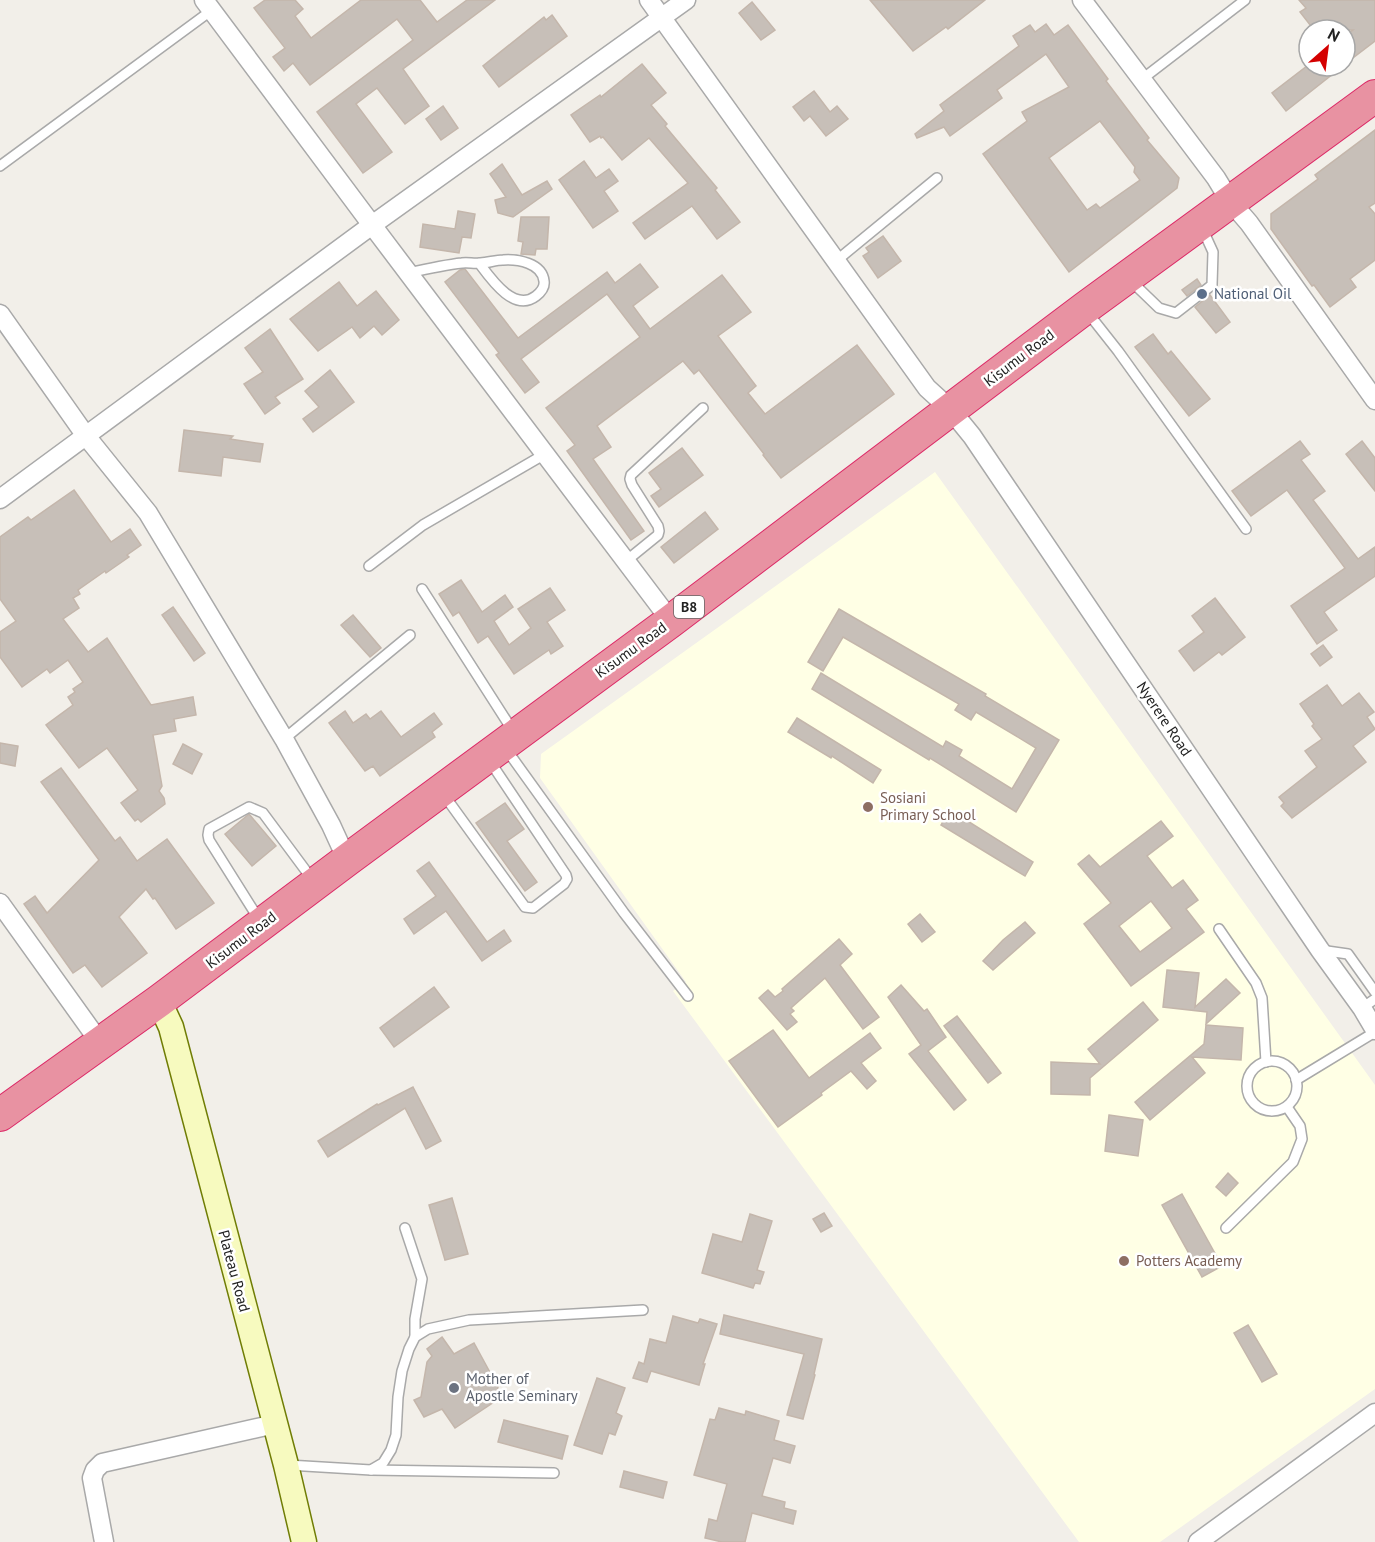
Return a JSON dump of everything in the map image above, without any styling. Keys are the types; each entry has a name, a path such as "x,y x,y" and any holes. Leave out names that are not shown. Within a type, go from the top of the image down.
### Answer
{"highway":[{"name":"Kisumu Road","path":"0,1115 101,1044 671,621 1085,308 1375,96"}],"street":[{"name":"Nyerere Road","path":"649,0 927,388 950,409 972,436 1320,950 1368,1003 1375,1031"},
{"path":"0,499 372,225 686,0"},
{"path":"1082,0 1216,178 1230,201 1249,223 1374,395"},
{"path":"208,5 671,621"},
{"path":"0,315 86,436 148,513 284,739 331,825 347,860"},
{"path":"0,903 101,1044"},
{"name":"Plateau Road","path":"159,1001 171,1027 286,1465 304,1542"},
{"path":"1198,1542 1375,1413"},
{"path":"104,1542 92,1478 95,1470 102,1463 274,1424"}],"lane":[{"path":"1141,80 1245,0"},
{"path":"0,166 208,5"},
{"path":"836,261 937,178"},
{"path":"1127,277 1159,308 1176,313 1212,285 1214,252 1200,224"},
{"path":"408,273 465,262 522,261 541,271 544,286 539,294 531,299 523,301 513,298 490,278 479,263"},
{"path":"1085,308 1246,529"},
{"path":"626,561 658,535 659,531 632,485 630,479 632,475 703,408"},
{"path":"369,566 423,525 545,454"},
{"path":"422,589 566,875 567,879 564,884 533,908 525,907 440,791"},
{"path":"284,739 410,635"},
{"path":"502,746 624,913 688,996"},
{"path":"262,924 209,840 209,830 249,807 254,808 262,813 316,883"},
{"path":"1219,929 1256,983 1262,998 1266,1062"},
{"path":"1320,950 1348,954 1375,992"},
{"path":"1296,1080 1375,1031"},
{"path":"1266,1062 1281,1063 1288,1067 1296,1080 1296,1094 1287,1107 1281,1110 1266,1111 1253,1103 1249,1097 1247,1082 1249,1075 1253,1069 1266,1062"},
{"path":"1226,1228 1293,1162 1302,1139 1300,1126 1287,1107"},
{"path":"371,1470 382,1462 391,1450 396,1435 402,1371 415,1337 415,1319 422,1279 405,1228"},
{"path":"415,1337 428,1329 470,1320 644,1310"},
{"path":"286,1465 371,1470 554,1473"}],"shaded area":[{"path":"935,472 1375,1085 1375,1389 1160,1542 1079,1542 673,991 686,982 540,778 541,754"}],"building":[{"path":"265,0 295,0 303,9 295,16 311,38 361,0 420,0 437,22 467,0 495,0 403,69 429,106 405,124 377,88 356,104 392,152 363,173 317,112 413,40 397,19 310,85 293,63 284,71 273,57 285,48 254,8"},
{"path":"870,0 985,0 948,29 946,27 913,51"},
{"path":"1299,0 1375,0 1375,41 1357,55 1357,18 1305,18 1300,12 1306,8"},
{"path":"752,2 775,30 761,40 739,13"},
{"path":"552,15 567,36 499,87 483,66 544,17 546,20"},
{"path":"1046,24 1054,35 1068,25 1149,138 1147,140 1179,178 1177,188 1069,272 983,154 1027,121 1022,112 1069,87 1046,54 997,90 1002,98 950,136 944,127 917,138 915,134 944,111 940,105 1019,46 1013,36 1030,25 1035,32","holes":["1100,121 1135,167 1134,172 1140,180 1100,208 1096,204 1087,210 1049,158"]},
{"path":"642,64 666,93 651,105 667,124 665,126 717,188 715,190 740,222 717,239 692,206 645,239 633,223 688,183 649,138 622,160 603,137 600,136 590,142 571,115 600,95 601,97"},
{"path":"1297,74 1297,78 1328,78 1286,111 1272,93"},
{"path":"814,91 830,112 837,106 848,119 826,136 810,116 804,121 793,107"},
{"path":"443,106 458,128 441,140 426,119"},
{"path":"1375,130 1375,203 1369,207 1375,214 1375,260 1350,279 1356,287 1330,307 1271,229 1271,214 1318,179 1315,175"},
{"path":"584,161 596,178 609,169 618,181 604,191 618,211 593,228 559,180"},
{"path":"502,164 522,195 547,181 552,189 513,217 498,213 495,200 506,197 490,174"},
{"path":"458,211 475,214 471,238 462,237 459,253 420,247 423,224 455,229"},
{"path":"521,217 549,217 547,249 536,249 535,255 521,254 523,242 518,241"},
{"path":"883,236 901,261 878,278 863,256 869,252 866,248"},
{"path":"640,264 658,287 633,306 650,329 722,275 751,312 718,336 756,386 748,393 765,414 857,345 894,394 781,478 699,370 694,374 683,361 597,426 611,447 593,459 644,531 631,540 567,451 575,445 546,408 640,337 607,294 521,359 539,382 525,393 496,355 499,353 445,282 460,270 465,269 518,338 607,272 615,283"},
{"path":"1197,279 1201,285 1187,296 1182,290"},
{"path":"339,282 357,306 376,291 399,320 382,335 374,326 360,338 352,327 318,351 290,319"},
{"path":"1210,295 1230,322 1216,333 1195,307"},
{"path":"270,329 303,379 275,397 280,403 265,414 244,384 263,372 245,348"},
{"path":"1153,334 1168,354 1171,351 1210,399 1189,416 1135,347"},
{"path":"330,370 354,402 313,432 303,419 319,407 305,391"},
{"path":"184,430 233,436 230,439 263,444 260,462 223,457 221,476 179,471"},
{"path":"1300,441 1310,454 1301,460 1325,491 1313,500 1358,559 1375,547 1375,576 1324,612 1337,630 1317,644 1291,606 1345,568 1287,490 1251,516 1232,491"},
{"path":"1362,441 1375,458 1375,491 1346,454"},
{"path":"682,448 703,475 659,507 651,496 661,489 649,473"},
{"path":"74,490 111,542 130,529 141,545 127,555 129,557 78,590 80,594 73,598 79,608 63,619 88,652 107,638 151,705 193,697 196,715 174,719 176,731 153,735 162,786 159,791 165,804 141,822 138,819 135,821 121,803 138,790 107,748 79,768 46,725 73,705 68,697 75,692 73,689 83,682 68,660 50,673 47,669 22,687 0,657 0,632 16,621 0,599 0,537 28,517 31,520"},
{"path":"705,512 718,529 674,563 661,547"},
{"path":"461,580 482,612 505,595 513,607 494,621 509,645 531,628 518,609 550,588 565,610 547,622 563,646 551,654 549,650 514,674 488,636 478,643 459,612 453,616 439,594"},
{"path":"1215,598 1245,637 1222,655 1219,652 1194,671 1179,651 1204,632 1192,616"},
{"path":"173,607 205,653 194,661 162,615"},
{"path":"839,609 986,694 985,696 1059,740 1016,812 930,758 929,760 812,689 821,673 943,747 946,741 962,750 959,756 1012,789 1036,748 976,712 971,720 955,710 959,704 843,637 823,671 808,662"},
{"path":"353,615 381,648 370,657 341,625"},
{"path":"1323,645 1332,657 1320,666 1311,654"},
{"path":"1327,685 1342,706 1359,693 1374,712 1367,717 1375,729 1353,746 1366,762 1292,818 1281,806 1284,803 1279,797 1317,767 1305,751 1322,739 1300,704"},
{"path":"345,711 353,723 366,714 370,719 381,711 401,737 434,713 442,724 432,732 435,737 380,776 373,766 365,771 329,723"},
{"path":"797,718 881,770 873,783 832,756 831,758 788,732"},
{"path":"0,743 18,746 15,766 0,763"},
{"path":"183,744 202,754 192,774 173,764"},
{"path":"61,768 115,841 120,837 137,861 167,839 214,903 176,929 146,889 119,917 147,953 102,987 85,965 73,973 24,904 35,896 47,913 99,860 41,782"},
{"path":"505,803 524,829 507,841 537,882 525,891 476,823"},
{"path":"950,810 1033,862 1025,876 941,825"},
{"path":"249,814 276,846 252,866 225,834"},
{"path":"1161,821 1173,836 1147,856 1172,888 1183,880 1198,900 1186,909 1204,932 1131,986 1084,924 1111,903 1078,864 1089,855 1100,867","holes":["1151,901 1172,928 1140,952 1119,926"]},
{"path":"429,862 487,942 504,930 511,941 482,961 446,911 414,934 404,919 436,896 417,871"},
{"path":"920,914 935,932 922,942 908,924"},
{"path":"1025,922 1035,933 993,970 983,961"},
{"path":"839,939 852,954 840,965 879,1017 863,1029 825,978 791,1008 794,1011 790,1014 797,1022 787,1030 759,998 768,990 775,997"},
{"path":"1167,970 1199,973 1195,1007 1226,979 1240,993 1206,1024 1207,1012 1163,1007"},
{"path":"901,985 924,1011 927,1009 946,1037 928,1051 966,1100 954,1110 909,1054 921,1045 888,997"},
{"path":"434,987 449,1007 394,1047 380,1028"},
{"path":"1143,1002 1158,1020 1090,1078 1090,1095 1051,1094 1051,1062 1100,1064 1088,1049"},
{"path":"957,1016 1001,1073 988,1083 944,1026"},
{"path":"1206,1025 1243,1028 1241,1060 1192,1057 1205,1073 1150,1120 1135,1102 1204,1044"},
{"path":"773,1030 809,1078 870,1033 881,1048 861,1063 876,1081 867,1089 851,1071 778,1127 729,1061"},
{"path":"413,1087 441,1141 426,1149 405,1108 328,1157 318,1141 377,1104"},
{"path":"1109,1115 1143,1120 1138,1156 1105,1151"},
{"path":"1228,1173 1238,1183 1226,1196 1216,1187"},
{"path":"1182,1194 1222,1266 1202,1277 1162,1205"},
{"path":"452,1198 468,1254 445,1260 429,1205"},
{"path":"824,1213 832,1226 821,1232 813,1219"},
{"path":"750,1214 772,1221 757,1270 764,1272 760,1284 755,1283 753,1288 702,1273 713,1234 742,1242"},
{"path":"724,1315 822,1339 803,1419 787,1415 804,1354 720,1334"},
{"path":"673,1316 698,1323 700,1319 717,1324 703,1364 705,1364 699,1385 651,1371 647,1382 633,1378 639,1362 644,1364 650,1339 666,1343"},
{"path":"1248,1325 1277,1374 1262,1382 1234,1333"},
{"path":"442,1337 454,1354 474,1343 498,1387 494,1402 455,1428 442,1409 424,1417 414,1400 421,1397 427,1362 432,1356 427,1349"},
{"path":"597,1378 625,1388 616,1413 622,1416 615,1435 609,1433 602,1454 574,1445"},
{"path":"719,1408 745,1415 746,1411 779,1421 774,1440 795,1446 790,1463 773,1458 762,1496 785,1502 784,1508 796,1511 793,1524 752,1513 745,1542 722,1542 705,1538 709,1519 717,1521 727,1484 694,1475 710,1419 715,1420"},
{"path":"504,1420 568,1436 562,1459 498,1442"},
{"path":"624,1471 667,1482 663,1498 620,1487"}],"place":[{"name":"National Oil","path":"1202,294"},
{"name":"Sosiani Primary School","path":"868,807"},
{"name":"Potters Academy","path":"1124,1261"},
{"name":"Mother of Apostle Seminary","path":"454,1388"}]}
